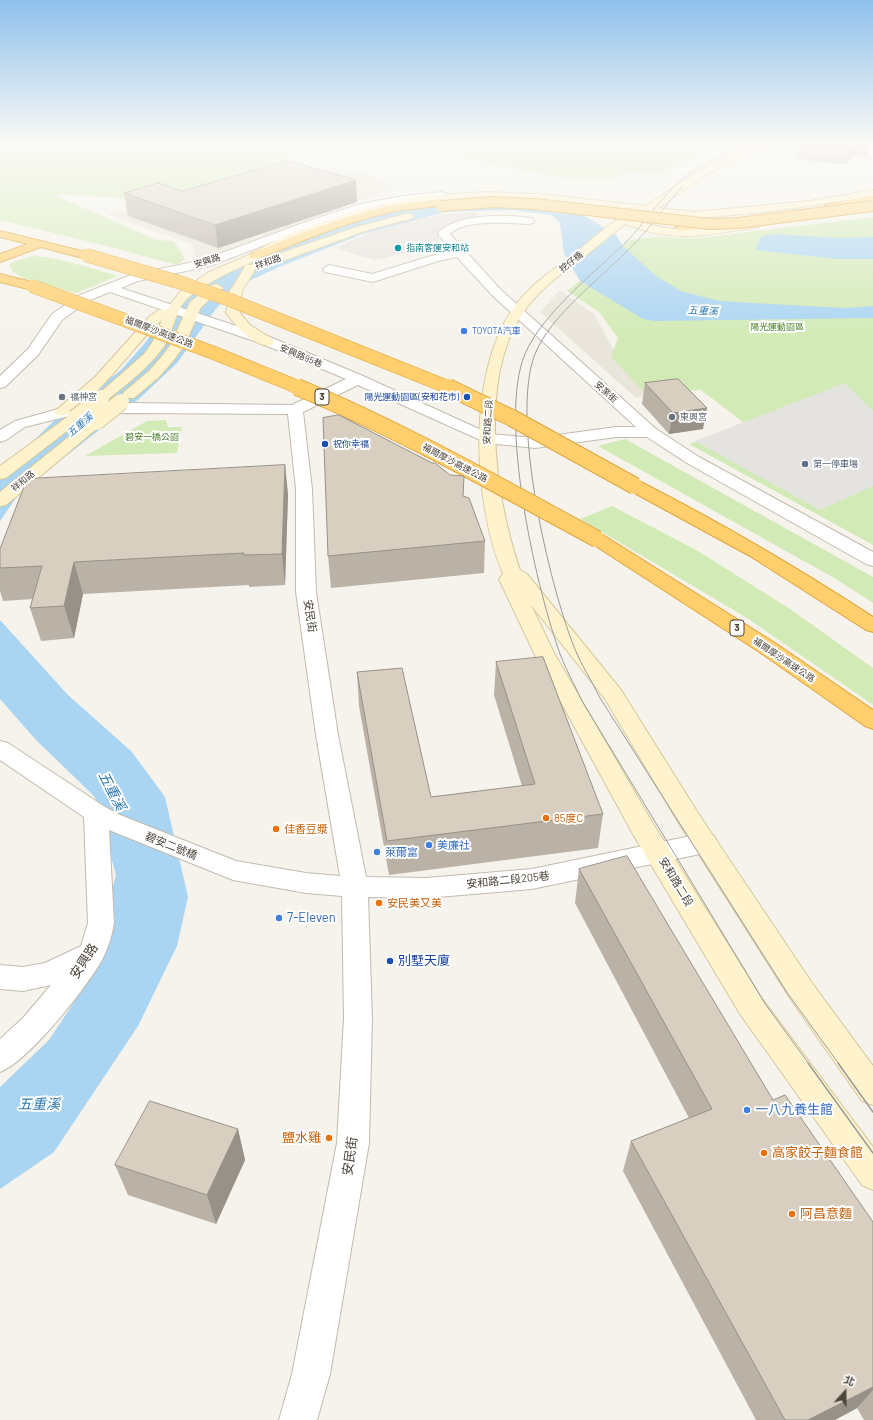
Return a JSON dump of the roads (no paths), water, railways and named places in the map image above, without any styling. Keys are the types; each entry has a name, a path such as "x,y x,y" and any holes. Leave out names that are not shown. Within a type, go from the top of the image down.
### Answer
{"highway":[{"path":"255,256 369,215 396,208"},
{"path":"270,261 379,218 417,208"},
{"path":"570,208 710,224 738,223 855,208"},
{"path":"594,208 653,215 688,216 779,208"},
{"path":"754,220 824,208"},
{"path":"682,228 843,208"},
{"path":"0,234 42,243 182,282 437,382 512,418 635,486 699,519 768,559 873,626"},
{"path":"0,258 42,243"},
{"name":"福爾摩沙高速公路","path":"0,278 32,286 214,353 333,402 451,460 597,539 768,648 873,721"}],"main road":[{"name":"祥和路","path":"0,502 36,469 154,374 178,345 195,305 202,298 250,268 270,261 397,218 442,210 465,208"},
{"name":"祥和路","path":"525,208 627,217"},
{"path":"583,214 589,208"},
{"path":"596,215 602,208"},
{"path":"611,208 653,230 670,232 714,231 754,220"},
{"name":"挖仔橋","path":"543,285 627,217 635,208"},
{"path":"627,217 646,211 650,208"},
{"path":"646,211 681,214 708,214 766,208"},
{"path":"627,217 656,227 692,229 754,220 873,209"},
{"name":"祥和路","path":"0,474 135,371 159,343 171,314 184,295 213,275 255,256"},
{"path":"250,268 236,291 233,313 245,328 268,342"},
{"name":"安和路二段","path":"543,285 529,296 517,312 505,333 490,382 487,438 495,510 512,573 509,579 544,653 658,853 750,1005 873,1174"},
{"path":"66,411 104,377 155,319 171,314"},
{"path":"512,573 520,578 613,695 705,842 802,992 873,1091"}],"street":[{"name":"安興路","path":"0,384 33,352 57,317 84,298 135,278 206,263 307,225 357,208"},
{"name":"安業街","path":"529,221 478,222 450,227 444,234 497,293 650,432 693,460 873,560"},
{"path":"329,269 373,278 435,258 460,253"},
{"name":"安興路95巷","path":"110,288 188,320 268,342 358,380 487,438 535,443 616,432 650,432"},
{"path":"0,437 20,424 66,411 127,408 295,410 358,380"},
{"name":"安民街","path":"295,410 304,489 306,592 327,735 355,887 358,1018 353,1143 312,1374 298,1420"},
{"path":"0,749 104,817"},
{"name":"安興路","path":"0,1058 33,1027 79,972 92,952 98,938 101,923 104,817"},
{"name":"碧安二號橋","path":"104,817 232,870 306,883 355,887"},
{"name":"安和路二段205巷","path":"355,887 426,888 532,879 705,842"},
{"path":"0,977 30,978 54,973 72,965 92,952"}],"water":[{"name":"五重溪","path":"392,208 572,208 616,235 623,246 656,276 681,291 715,300 734,302 846,308 873,306 873,318 655,321 643,319 580,281 564,254 560,223 552,215 513,210 445,212 363,234 279,267 238,286 215,310 177,363 140,398 20,492 0,521 0,467 28,446 56,419 121,370 145,343 181,296 242,266 368,214"},
{"path":"776,234 838,238 873,237 873,259 837,259 755,250 762,236"},
{"name":"五重溪","path":"0,620 68,695 132,752 165,797 188,897 177,946 138,1026 54,1152 0,1189 0,1087 49,1040 86,984 116,875 95,797 36,740 0,699"}],"tram line":[{"path":"655,208 625,243 556,309 543,324 525,354 518,382 516,418 518,458 530,543 539,583 560,655 582,701 766,1005 809,1064"},
{"path":"664,208 636,242 564,312 542,340 535,354 528,382 527,418 530,458 544,543 564,619 574,647 600,698 788,994 839,1064"},
{"path":"808,1063 873,1153"},
{"path":"838,1063 873,1112"}],"place":[{"name":"指南客運安和站","path":"398,248"},
{"name":"TOYOTA汽車","path":"464,331"},
{"name":"福神宮","path":"62,397"},
{"name":"陽光運動園區(安和花市)","path":"467,397"},
{"name":"東興宮","path":"672,417"},
{"name":"祝你幸福","path":"325,444"},
{"name":"第一停車場","path":"805,464"},
{"name":"85度C","path":"546,818"},
{"name":"佳香豆漿","path":"276,829"},
{"name":"美廉社","path":"429,845"},
{"name":"萊爾富","path":"377,852"},
{"name":"安民美又美","path":"379,903"},
{"name":"7-Eleven","path":"279,918"},
{"name":"別墅天廈","path":"390,961"},
{"name":"一八九養生館","path":"747,1110"},
{"name":"鹽水雞","path":"329,1138"},
{"name":"高家餃子麵食館","path":"764,1153"},
{"name":"阿昌意麵","path":"792,1214"}],"park label":[{"name":"陽光運動園區","path":"777,327"},
{"name":"碧安一橋公園","path":"152,437"}]}
